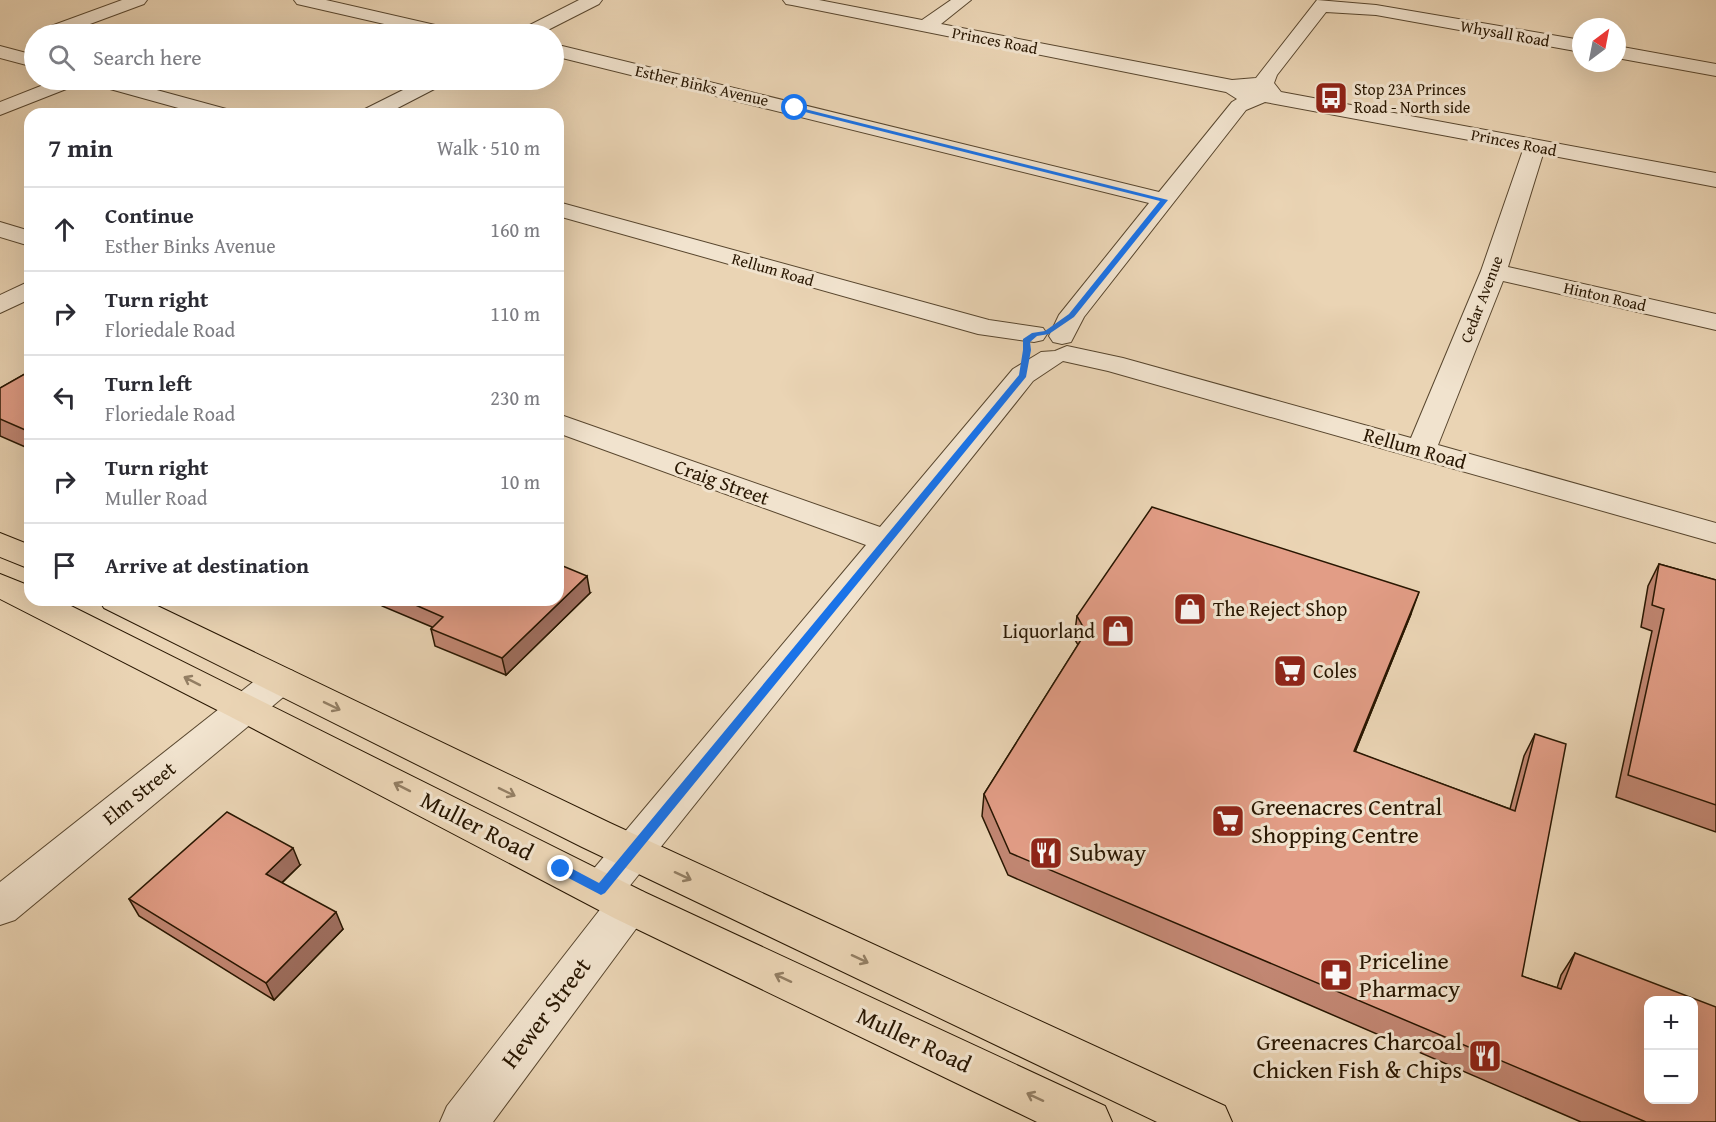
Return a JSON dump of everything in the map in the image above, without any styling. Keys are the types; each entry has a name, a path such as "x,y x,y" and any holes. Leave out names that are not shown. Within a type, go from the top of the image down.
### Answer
{"main road":[{"path":"0,544 24,555"},
{"name":"Muller Road","path":"0,585 24,597"},
{"name":"Muller Road","path":"42,606 615,897 1088,1122"},
{"name":"Muller Road","path":"128,606 632,852 1208,1122"}],"street":[{"path":"74,24 138,0"},
{"path":"303,0 407,24"},
{"path":"546,24 593,0"},
{"name":"Princes Road","path":"792,0 1716,180"},
{"path":"926,26 962,0"},
{"name":"Whysall Road","path":"1324,3 1572,44"},
{"name":"Hewer Street","path":"464,1122 615,897 632,852 1048,345 1324,3"},
{"path":"1,52 24,43"},
{"path":"1,52 24,58"},
{"name":"Esther Binks Avenue","path":"564,52 1165,200"},
{"path":"1626,54 1716,70"},
{"path":"0,109 47,90"},
{"path":"135,90 201,108"},
{"path":"381,108 417,90"},
{"name":"Cedar Avenue","path":"1421,450 1494,271 1535,146"},
{"name":"Rellum Road","path":"564,211 1716,533"},
{"path":"0,229 24,237"},
{"name":"Hinton Road","path":"1494,271 1716,322"},
{"path":"0,305 24,292"},
{"name":"Craig Street","path":"564,425 887,541"},
{"name":"Elm Street","path":"0,907 280,680"}],"building":[{"path":"24,374 24,429 0,419 0,388"},
{"name":"Greenacres Central Shopping Centre","path":"1152,507 1419,592 1354,751 1515,811 1535,734 1566,744 1522,976 1561,989 1575,953 1687,996 1644,996 1644,1104 1698,1104 1698,1000 1716,1007 1716,1122 1646,1122 1010,853 984,794 1086,632 1077,616"},
{"path":"1659,564 1716,580 1716,805 1628,775 1664,609 1652,605"},
{"path":"564,566 587,576 564,598"},
{"path":"418,606 556,606 502,658 431,629 443,617"},
{"path":"227,812 293,848 266,874 336,912 266,983 129,899"}],"place":[{"name":"Stop 23A Princes Road - North side","path":"1331,98"},
{"name":"The Reject Shop","path":"1190,609"},
{"name":"Liquorland","path":"1118,631"},
{"name":"Coles","path":"1290,671"},
{"name":"Greenacres Central Shopping Centre","path":"1228,821"},
{"name":"Subway","path":"1046,853"},
{"name":"Priceline Pharmacy","path":"1336,975"},
{"name":"Greenacres Charcoal Chicken Fish & Chips","path":"1485,1056"}],"route":[{"path":"561,869 601,890 1023,375 1027,350 1024,345 1025,341 1034,334 1047,333 1072,315 1165,200 795,108"}]}
